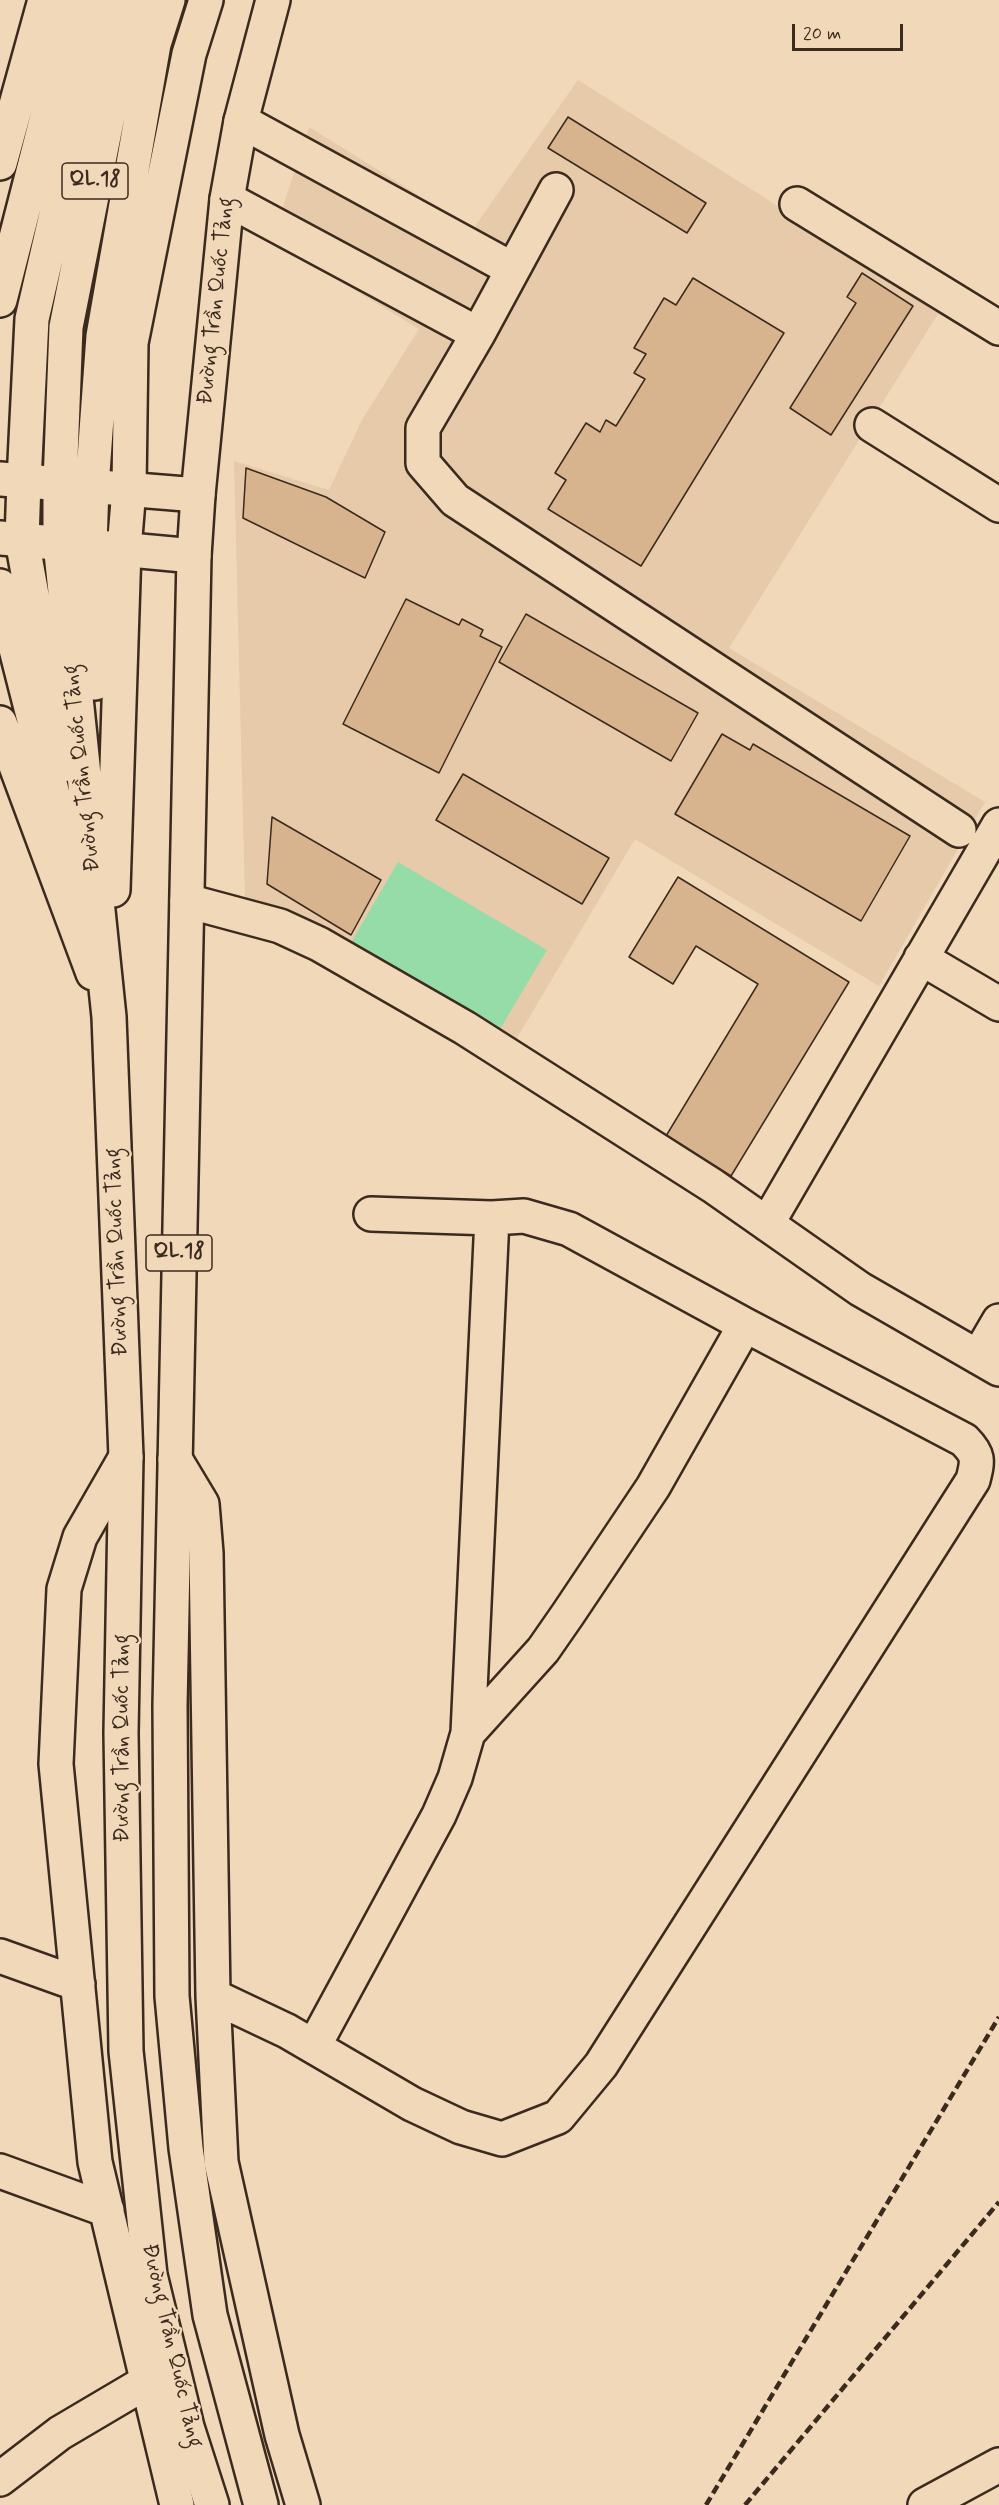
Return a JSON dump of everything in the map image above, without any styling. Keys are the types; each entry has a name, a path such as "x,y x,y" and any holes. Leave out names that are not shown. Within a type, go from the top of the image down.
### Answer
{"main road":[{"path":"0,163 45,0"},
{"path":"0,300 77,0"},
{"path":"108,0 99,28 32,319 12,480 11,539 109,1017"},
{"name":"Đường Trần Quốc Tảng","path":"135,0 124,35 66,327 76,484 75,545 109,1017 126,1457 121,1733 126,2051 150,2275 187,2427 212,2505"},
{"path":"76,484 154,44 168,0"},
{"path":"109,1017 124,549 129,489 131,343 189,54 206,0"},
{"name":"Đường Trần Quốc Tảng","path":"261,2505 210,2316 186,2148 172,1996 170,1705 194,556 227,199 241,121 273,0"},
{"path":"241,121 512,269"},
{"path":"556,190 478,334 423,428 423,463 455,500 959,830"},
{"path":"227,199 478,334"},
{"path":"797,204 999,328"},
{"path":"872,425 999,505"},
{"path":"12,480 198,495"},
{"path":"11,539 194,556"},
{"path":"0,586 109,1017"},
{"path":"0,723 109,1017"},
{"path":"767,1224 999,825"},
{"path":"187,901 280,926 319,944 465,1028 703,1180 860,1289 988,1363 999,1321"},
{"path":"921,958 999,1004"},
{"path":"213,1996 314,2046 412,2104 461,2127 502,2139 558,2116 601,2065 973,1480 977,1464 975,1451 964,1440 745,1325 569,1228 524,1216 492,1218 371,1214"},
{"path":"314,2046 439,1815 455,1778 468,1733 492,1218"},
{"path":"468,1733 543,1650 568,1614 653,1487 745,1325"},
{"path":"126,1457 80,1538 64,1589 56,1764 95,2162 177,2505"},
{"path":"175,1459 202,1504 206,1553 213,1996 221,2162 282,2435 303,2505"},
{"path":"0,1956 78,1984"},
{"path":"0,2171 107,2210"},
{"path":"0,2478 60,2433 148,2381"},
{"path":"925,2505 999,2465"}],"shaded area":[{"path":"578,80 941,309 729,648 985,802 879,986 635,839 511,1048 309,924 245,899 234,461 329,490 362,420 419,329 272,240 309,127 473,229"}],"green space":[{"path":"398,862 547,950 500,1029 352,941"}],"building":[{"path":"568,117 706,203 687,233 548,148"},
{"path":"862,273 913,306 831,435 790,408 856,303 847,297"},
{"path":"693,278 784,333 641,566 548,509 566,480 555,473 586,423 600,432 606,420 616,426 645,379 634,373 646,354 634,348 664,298 676,305"},
{"path":"246,468 326,497 385,532 365,578 243,518"},
{"path":"406,599 459,625 462,619 483,630 480,636 502,647 439,773 343,724"},
{"path":"526,614 698,713 671,761 499,662"},
{"path":"722,734 750,750 753,744 910,836 861,921 675,814"},
{"path":"463,774 609,858 582,904 436,820"},
{"path":"272,817 381,880 351,935 267,884"},
{"path":"678,877 849,982 731,1176 666,1136 758,984 696,946 673,984 629,957"}],"railway":[{"path":"706,2505 999,2017"},
{"path":"745,2505 999,2202"}]}
